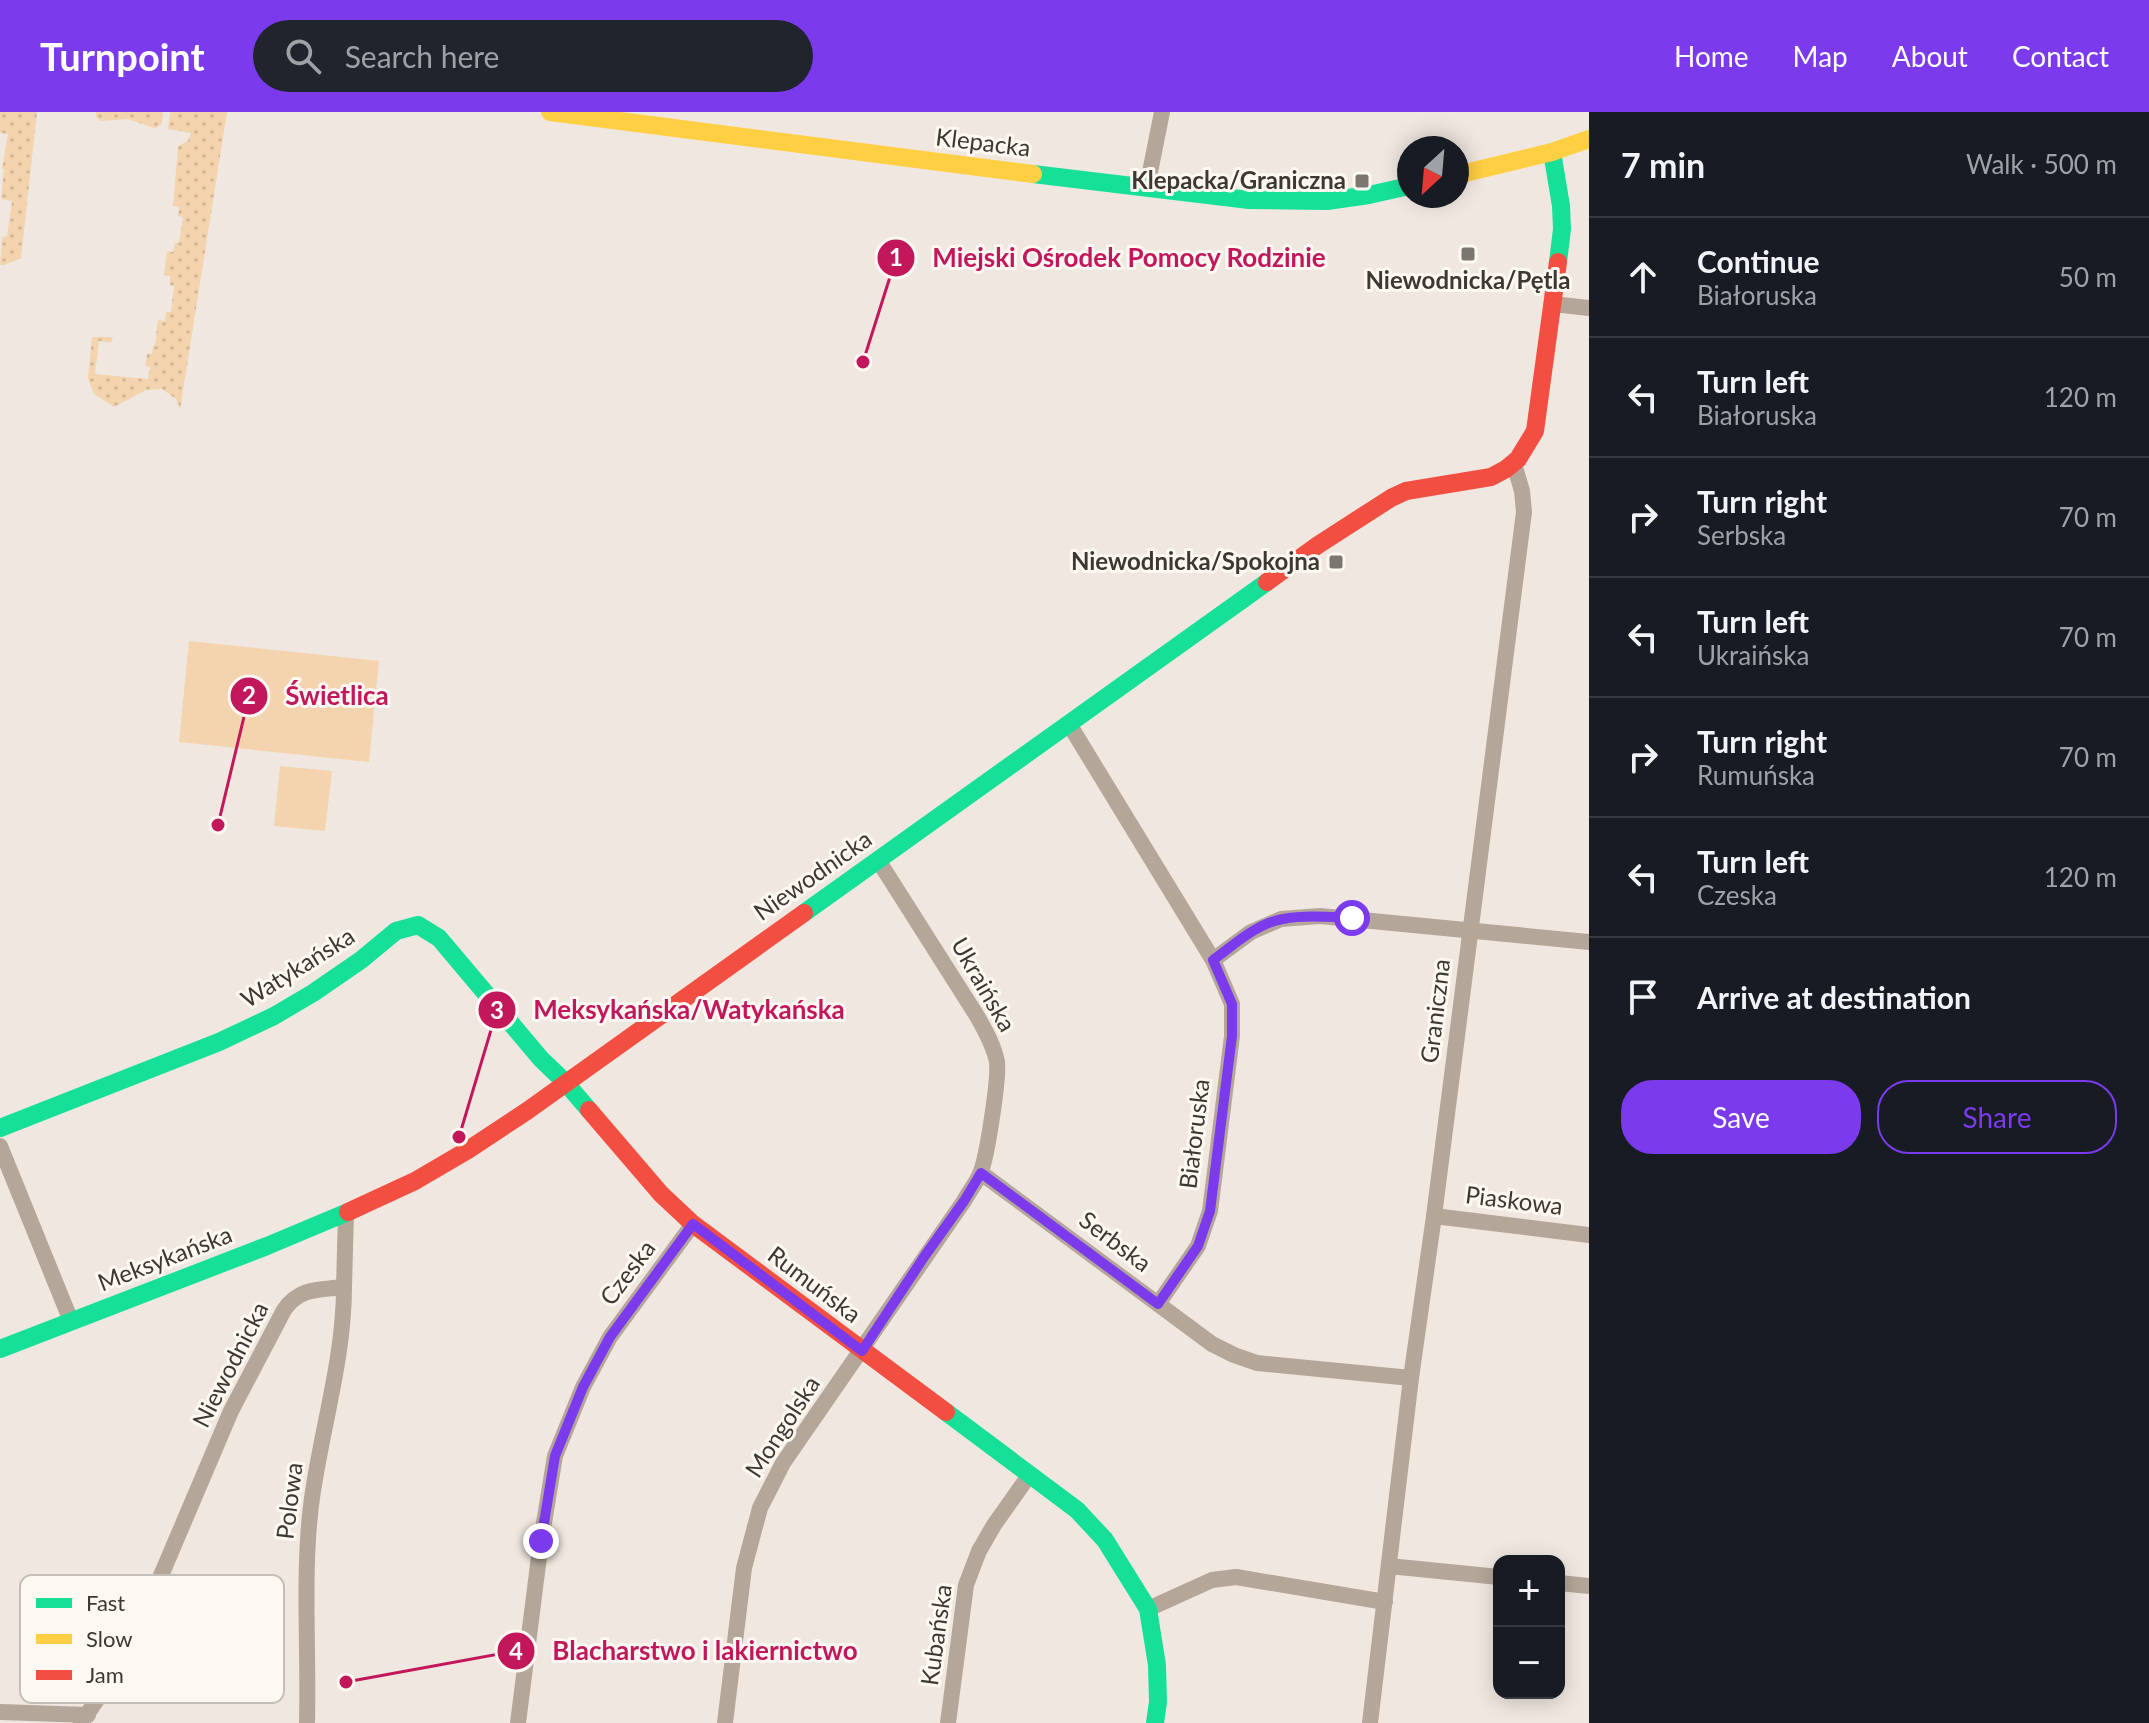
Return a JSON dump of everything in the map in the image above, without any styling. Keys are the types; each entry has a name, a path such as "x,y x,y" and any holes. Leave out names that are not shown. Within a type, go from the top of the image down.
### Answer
{"street":[{"name":"Klepacka","path":"550,112 1249,200 1327,201 1397,189"},
{"path":"1147,187 1162,112"},
{"path":"1469,172 1552,152 1589,139"},
{"path":"1514,464 1528,448 1535,431 1553,304 1562,229 1552,152"},
{"path":"1553,304 1589,308"},
{"name":"Niewodnicka","path":"346,1213 415,1181 468,1150 1318,545 1391,498 1427,486 1491,477 1514,464"},
{"name":"Graniczna","path":"1370,1723 1411,1378 1524,512 1514,464"},
{"name":"Białoruska","path":"1069,724 1213,960 1232,1004 1232,1036 1210,1211 1198,1246 1158,1304"},
{"name":"Ukraińska","path":"862,1351 981,1173 997,1080 997,1062 990,1039 878,860"},
{"path":"1213,960 1251,932 1281,919 1320,916 1589,942"},
{"name":"Watykańska","path":"0,1128 219,1042 274,1016 337,977 396,931 418,925 439,938 541,1059 565,1082"},
{"name":"Rumuńska","path":"565,1082 661,1194 693,1224 1077,1510 1105,1540 1148,1609 1157,1665 1155,1723"},
{"path":"0,1146 71,1321"},
{"name":"Serbska","path":"981,1173 1212,1344 1234,1355 1257,1363 1411,1378"},
{"path":"344,1287 346,1213"},
{"name":"Meksykańska","path":"0,1349 346,1213"},
{"name":"Piaskowa","path":"1434,1216 1589,1235"},
{"name":"Czeska","path":"518,1723 555,1456 583,1387 610,1337 693,1224"},
{"name":"Niewodnicka","path":"161,1575 231,1411 284,1310 292,1299 302,1293 344,1287"},
{"name":"Polowa","path":"307,1723 308,1557 312,1499 344,1321 344,1287"},
{"name":"Mongolska","path":"725,1723 744,1568 760,1508 783,1463 862,1351"},
{"name":"Kubańska","path":"948,1723 966,1585 986,1538 1030,1474"},
{"path":"1389,1566 1493,1576"},
{"path":"1148,1609 1212,1580 1236,1577 1385,1602"},
{"path":"1565,1584 1589,1586"},
{"path":"0,1712 84,1719"}],"shaded area":[{"path":"0,112 37,112 21,258 5,265 0,265 2,237 7,236 12,201 1,199 8,134 0,133"},
{"path":"96,112 163,112 162,123 154,128 128,119 101,121 96,117"},
{"path":"170,112 227,112 180,410 176,399 162,389 146,390 114,407 94,394 88,379 92,337 113,337 111,343 99,341 95,374 148,379 150,367 145,366 147,354 152,354 155,345 158,320 165,321 166,312 171,312 174,286 170,285 170,276 164,275 167,251 173,252 175,243 179,243 183,217 178,216 179,207 173,206 178,146 188,141 191,133 168,129"},
{"path":"189,641 379,661 369,762 179,742"},
{"path":"280,766 332,771 325,831 274,826"}],"traffic: fast":[{"path":"1552,152 1561,206 1558,262"},
{"path":"1033,174 1249,200 1327,201 1397,189"},
{"path":"804,913 1267,582"},
{"path":"0,1128 219,1042 274,1016 361,960 396,931 418,925 439,938 541,1059 589,1110"},
{"path":"0,1349 348,1212"},
{"path":"946,1412 1077,1510 1105,1540 1148,1609 1157,1665 1155,1723"}],"traffic: slow":[{"path":"550,112 1033,174"},
{"path":"1469,172 1552,152 1589,139"}],"traffic: jam":[{"path":"1267,582 1391,498 1406,491 1491,477 1518,459 1535,431 1558,262"},
{"path":"348,1212 415,1181 468,1150 804,913"},
{"path":"589,1110 661,1194 693,1224 946,1412"}],"place":[{"name":"Klepacka/Graniczna","path":"1362,181"},
{"name":"Niewodnicka/Pętla","path":"1468,254"},
{"name":"Miejski Ośrodek Pomocy Rodzinie","path":"863,362"},
{"name":"Niewodnicka/Spokojna","path":"1336,562"},
{"name":"Świetlica","path":"218,825"},
{"name":"Meksykańska/Watykańska","path":"459,1137"},
{"name":"Blacharstwo i lakiernictwo","path":"346,1682"}],"route":[{"path":"541,1541 555,1456 583,1387 610,1337 693,1224 862,1351 981,1173 1158,1304 1198,1246 1210,1211 1232,1036 1232,1004 1213,960 1251,932 1281,919 1320,916 1352,918"}]}
